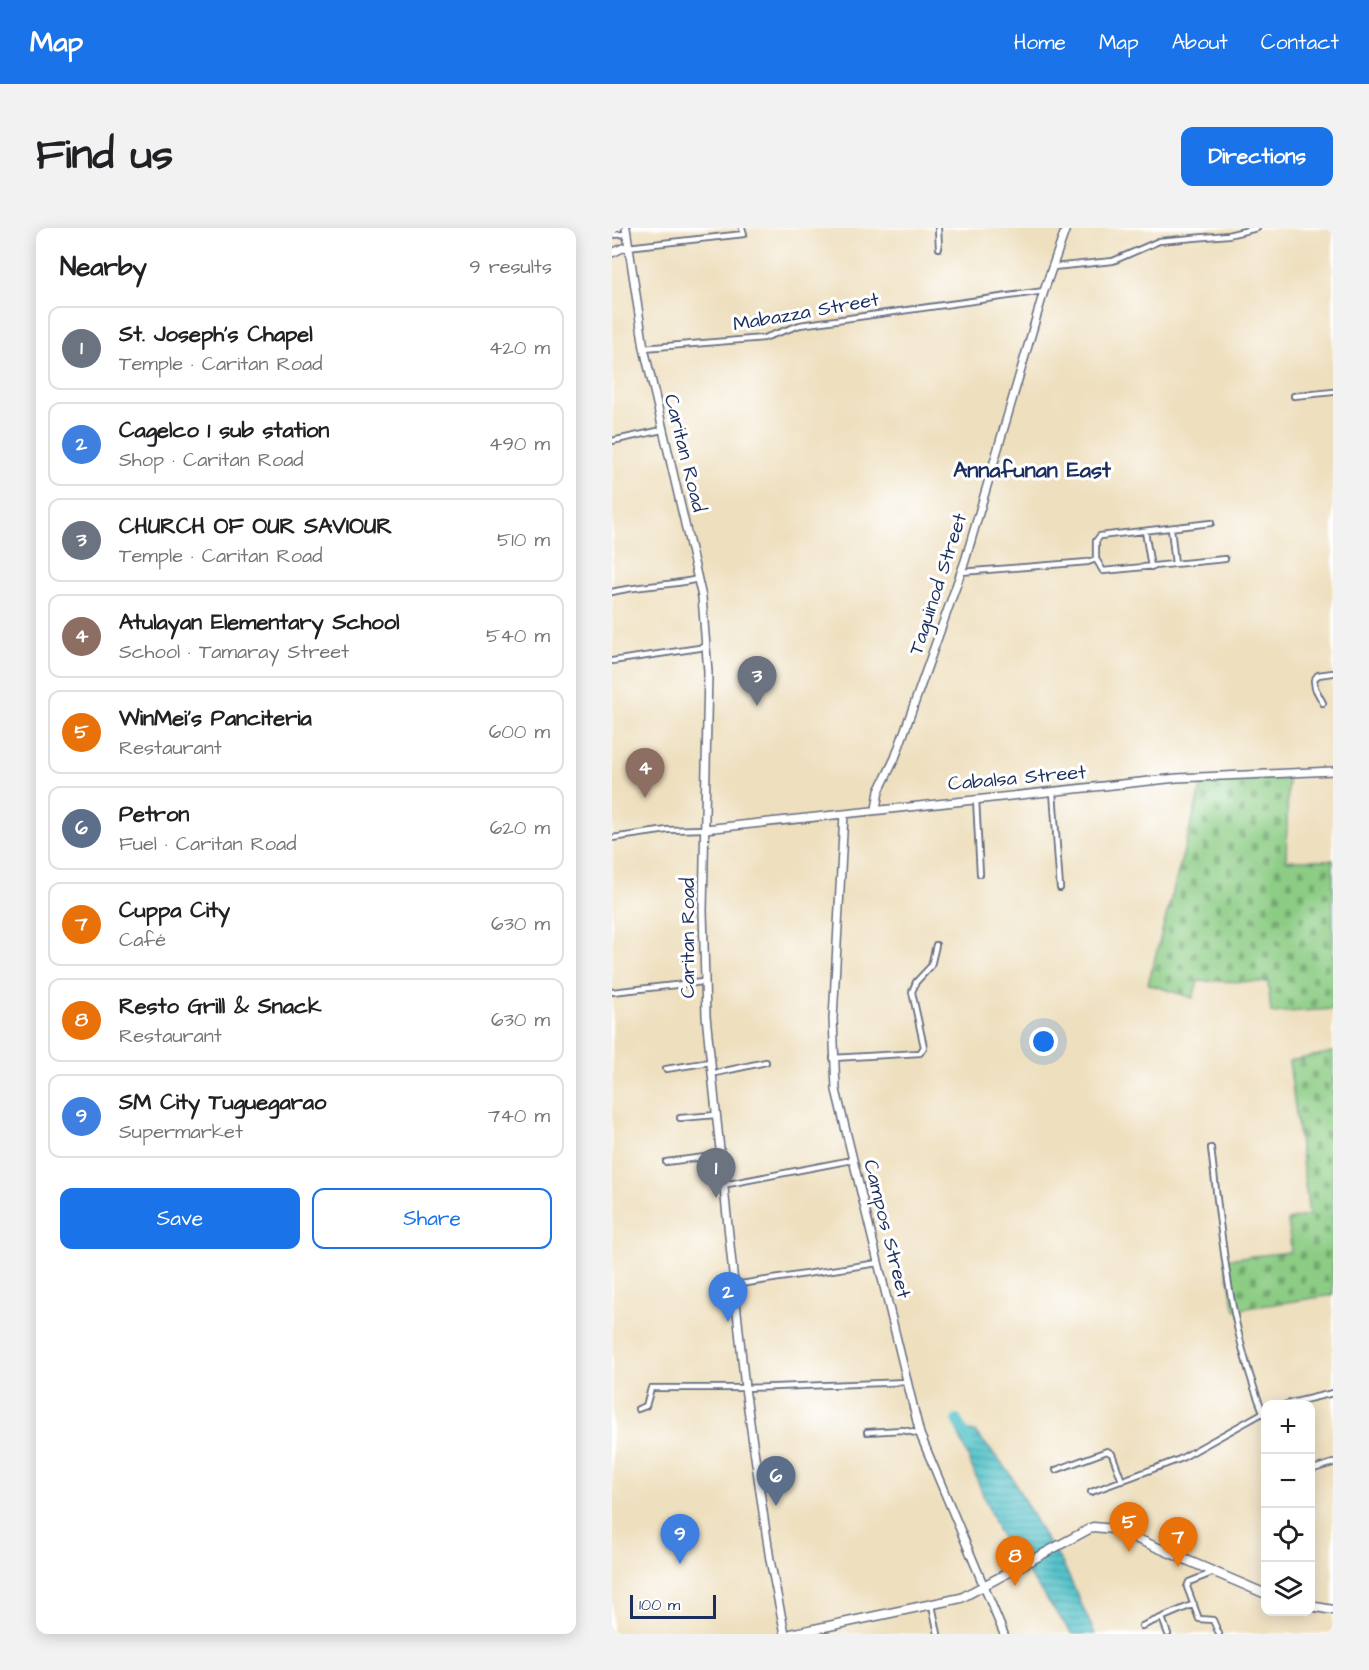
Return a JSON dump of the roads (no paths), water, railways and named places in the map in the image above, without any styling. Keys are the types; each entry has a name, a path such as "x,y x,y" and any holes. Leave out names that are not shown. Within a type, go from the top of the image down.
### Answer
{"highway":[{"path":"791,1634 961,1598 1093,1527 1114,1529 1212,1573 1261,1592"},
{"path":"1315,1607 1333,1610"}],"street":[{"path":"612,253 627,246 744,234 742,228"},
{"path":"938,228 939,248"},
{"name":"Taguinod Street","path":"876,809 879,791 895,758 961,572 1044,291 1066,228"},
{"path":"1053,267 1113,261 1159,241 1228,235 1257,228"},
{"path":"612,235 626,231"},
{"name":"Caritan Road","path":"626,231 644,348 699,579 706,647 703,982 745,1388 770,1560 785,1634"},
{"name":"Mabazza Street","path":"644,348 750,340 777,334 800,325 1044,291"},
{"path":"1294,396 1333,392"},
{"path":"612,441 662,430"},
{"path":"1211,523 1100,536 1096,541 1096,558 1102,571 1225,558"},
{"path":"1171,528 1175,564"},
{"path":"1145,531 1151,567"},
{"path":"961,572 1088,562 1096,558"},
{"path":"612,592 639,586 670,586 699,579"},
{"path":"612,661 706,647"},
{"path":"1323,703 1315,688 1314,680 1318,675 1333,673"},
{"name":"Cabalsa Street","path":"705,829 1177,778 1333,771"},
{"path":"1053,792 1060,888"},
{"path":"976,799 980,874"},
{"name":"Campos Street","path":"844,814 833,1058 836,1090 920,1434 1004,1634"},
{"path":"612,838 667,830 705,829"},
{"path":"833,1058 921,1053 924,1047 912,992 916,982 931,966 936,945"},
{"path":"612,992 703,982"},
{"path":"666,1069 710,1062"},
{"path":"711,1074 766,1062"},
{"path":"680,1118 716,1115"},
{"path":"1211,1149 1224,1265 1235,1325 1246,1368 1261,1405"},
{"path":"666,1162 720,1155"},
{"path":"723,1185 852,1160"},
{"path":"734,1285 878,1263"},
{"path":"638,1409 646,1406 651,1388 745,1388 908,1382"},
{"path":"1304,1400 1333,1393"},
{"path":"1091,1492 1195,1452 1261,1414"},
{"path":"867,1432 903,1430 920,1434"},
{"path":"1056,1470 1107,1451 1112,1454 1122,1481"},
{"path":"1315,1469 1333,1463"},
{"path":"1212,1573 1188,1583 1199,1618 1213,1620 1218,1634"},
{"path":"1142,1626 1194,1604"},
{"path":"932,1605 938,1634"},
{"path":"1162,1618 1168,1634"}],"water":[{"path":"957,1430 975,1432 1009,1472 1046,1540 1063,1564 1095,1634 1072,1634 998,1532"}],"waterway":[{"path":"957,1420 970,1444"}],"place":[{"name":"CHURCH OF OUR SAVIOUR","path":"757,706"},
{"name":"Atulayan Elementary School","path":"645,798"},
{"name":"St. Joseph's Chapel","path":"716,1198"},
{"name":"Cagelco 1 sub station","path":"728,1322"},
{"name":"Petron","path":"776,1506"},
{"name":"WinMei's Panciteria","path":"1129,1552"},
{"name":"SM City Tuguegarao","path":"680,1564"},
{"name":"Cuppa City","path":"1178,1567"},
{"name":"Resto Grill & Snack","path":"1015,1586"}],"district":[{"name":"Annafunan East","path":"1032,470"}]}
